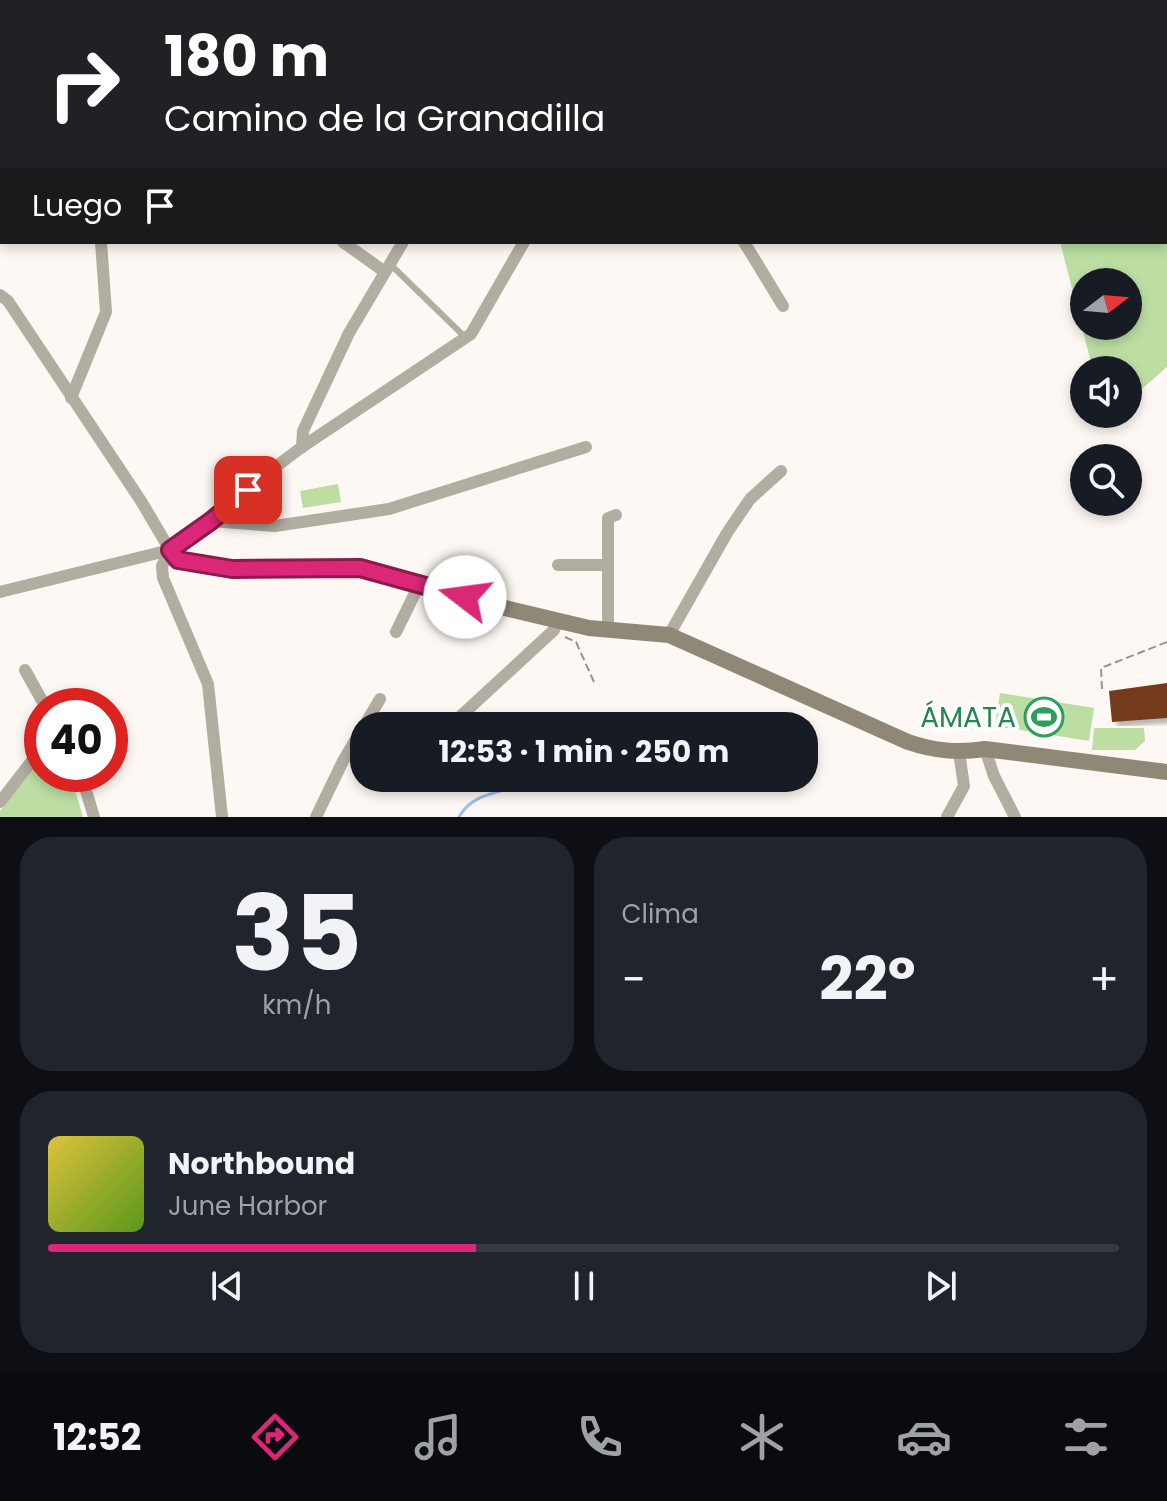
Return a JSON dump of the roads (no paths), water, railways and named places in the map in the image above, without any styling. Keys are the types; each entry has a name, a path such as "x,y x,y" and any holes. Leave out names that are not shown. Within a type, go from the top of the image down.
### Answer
{"street":[{"path":"71,398 106,312 101,244"},
{"path":"346,244 387,268"},
{"path":"302,447 303,431 349,333 402,244"},
{"path":"0,592 170,550 302,447 471,334 523,244"},
{"path":"745,244 783,306"},
{"path":"0,295 8,301 178,560 232,569 360,568 558,621 608,631 669,635 932,750 959,752 985,749 1167,772"},
{"path":"211,521 275,526 389,509 586,447"},
{"path":"669,635 750,499 781,471"},
{"path":"608,631 608,518 616,515"},
{"path":"170,550 162,566 163,578 208,684 222,817"},
{"path":"558,565 608,565"},
{"path":"396,632 419,585"},
{"path":"465,712 554,630 558,621"},
{"path":"25,670 35,688"},
{"path":"316,817 343,761 380,699"},
{"path":"985,749 994,776 1015,817"},
{"path":"947,817 964,786 959,752"},
{"path":"0,802 24,771"},
{"path":"86,792 94,817"}],"lane":[{"path":"387,268 466,338"}],"waterway":[{"path":"459,817 474,801 497,792"}],"place":[{"name":"ÁMATA","path":"1044,717"}]}
